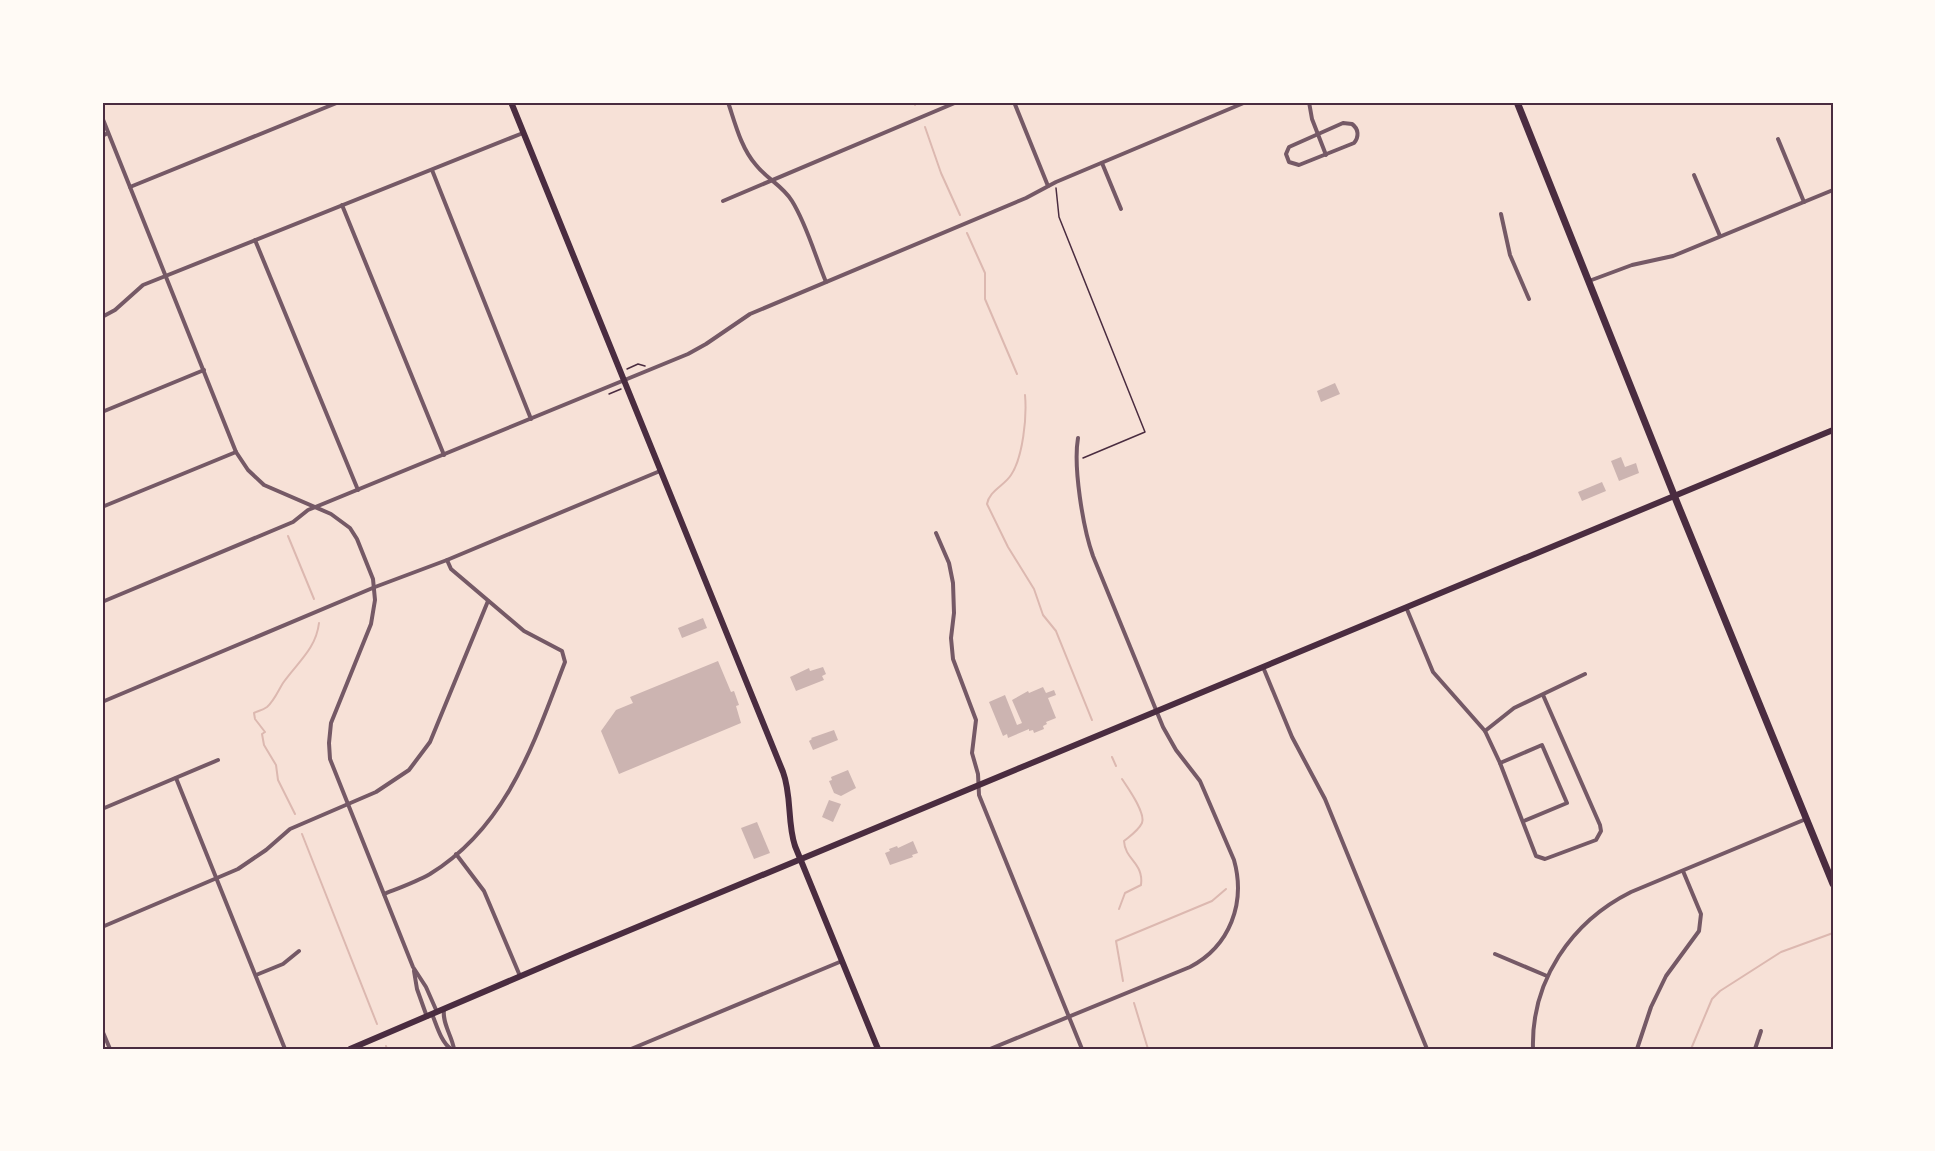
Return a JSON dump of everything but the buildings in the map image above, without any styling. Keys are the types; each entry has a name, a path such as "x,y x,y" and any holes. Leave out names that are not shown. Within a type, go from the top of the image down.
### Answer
{"main road":[{"path":"511,102 783,772 787,787 790,828 800,860 878,1049"},
{"path":"1517,102 1833,884"},
{"path":"350,1049 1833,430"}],"street":[{"path":"130,187 339,102"},
{"path":"728,102 747,153 755,165 787,194 795,206 826,282"},
{"path":"723,201 957,102"},
{"path":"1014,102 1048,186"},
{"path":"102,602 293,522 315,507 696,350 750,314 1026,198 1056,182 1246,102"},
{"path":"1309,102 1312,119 1326,155"},
{"path":"102,117 236,452 248,470 264,485 332,514 350,528 357,539 375,587 375,611 371,624 331,723 330,759 413,967 426,987 432,1014"},
{"path":"1346,123 1352,124 1358,136 1354,143 1326,155 1299,165 1291,164 1287,157 1289,147 1346,123"},
{"path":"102,136 108,133"},
{"path":"102,317 115,310 143,285 523,133"},
{"path":"1778,139 1804,202"},
{"path":"1102,163 1121,209"},
{"path":"432,170 531,419"},
{"path":"1694,175 1720,236"},
{"path":"1589,281 1621,268 1672,256 1833,190"},
{"path":"342,205 444,455"},
{"path":"1501,214 1510,255 1529,299"},
{"path":"255,240 357,490"},
{"path":"102,412 204,370"},
{"path":"990,1049 1204,959 1222,939 1235,912 1239,884 1234,860 1200,781 1170,741 1090,550 1076,460 1078,438"},
{"path":"102,507 236,452"},
{"path":"102,702 375,587 447,560 660,471"},
{"path":"936,533 949,563 953,582 954,613 951,650 976,720 972,753 978,774 979,795 1082,1049"},
{"path":"384,894 429,874 477,835 496,812 518,777 529,754 565,662 562,651 524,631 451,569 447,560"},
{"path":"102,927 253,861 290,829 348,805 394,782 409,770 423,754 436,729 488,601"},
{"path":"1406,607 1433,672 1485,731 1524,821 1536,856 1545,859 1596,840 1601,831 1544,695"},
{"path":"1263,666 1292,737 1325,799 1427,1049"},
{"path":"1485,731 1514,708 1585,674"},
{"path":"1500,763 1542,745 1567,803 1524,821"},
{"path":"102,809 218,760"},
{"path":"176,778 285,1049"},
{"path":"1533,1049 1533,1026 1537,1003 1547,976 1565,947 1597,913 1624,896 1806,818"},
{"path":"456,854 484,891 521,976"},
{"path":"1637,1049 1651,1007 1666,976 1699,931 1701,914 1683,870"},
{"path":"256,975 283,964 299,951"},
{"path":"1495,954 1547,976"},
{"path":"631,1049 842,961"},
{"path":"413,967 417,989 448,1048 453,1049 452,1039 444,1020 444,1009"},
{"path":"102,1030 110,1049"},
{"path":"1755,1049 1761,1030"},
{"path":"1008,1042 1011,1049"}],"path":[{"path":"1056,182 1059,217 1145,432 1076,460"},
{"path":"629,368 642,364"},
{"path":"610,394 619,390"}],"waterway":[{"path":"925,127 941,173 960,215"},
{"path":"967,233 985,273 985,299 1017,374"},
{"path":"1025,395 1025,425 1019,458 1011,475 988,499 987,504 1008,547 1034,589 1043,615 1056,631 1092,720"},
{"path":"288,536 314,599"},
{"path":"295,814 278,780 276,765 264,745 262,734 265,732 255,719 254,713 272,702 283,683 310,648 319,623"},
{"path":"1112,757 1116,766"},
{"path":"1119,909 1125,893 1141,885 1140,872 1128,853 1124,841 1134,833 1143,819 1136,801 1122,779"},
{"path":"302,834 377,1024"},
{"path":"1123,981 1116,941 1212,901 1226,889"},
{"path":"1691,1049 1712,999 1720,991 1781,952 1833,933"},
{"path":"1134,1003 1148,1049"}]}
